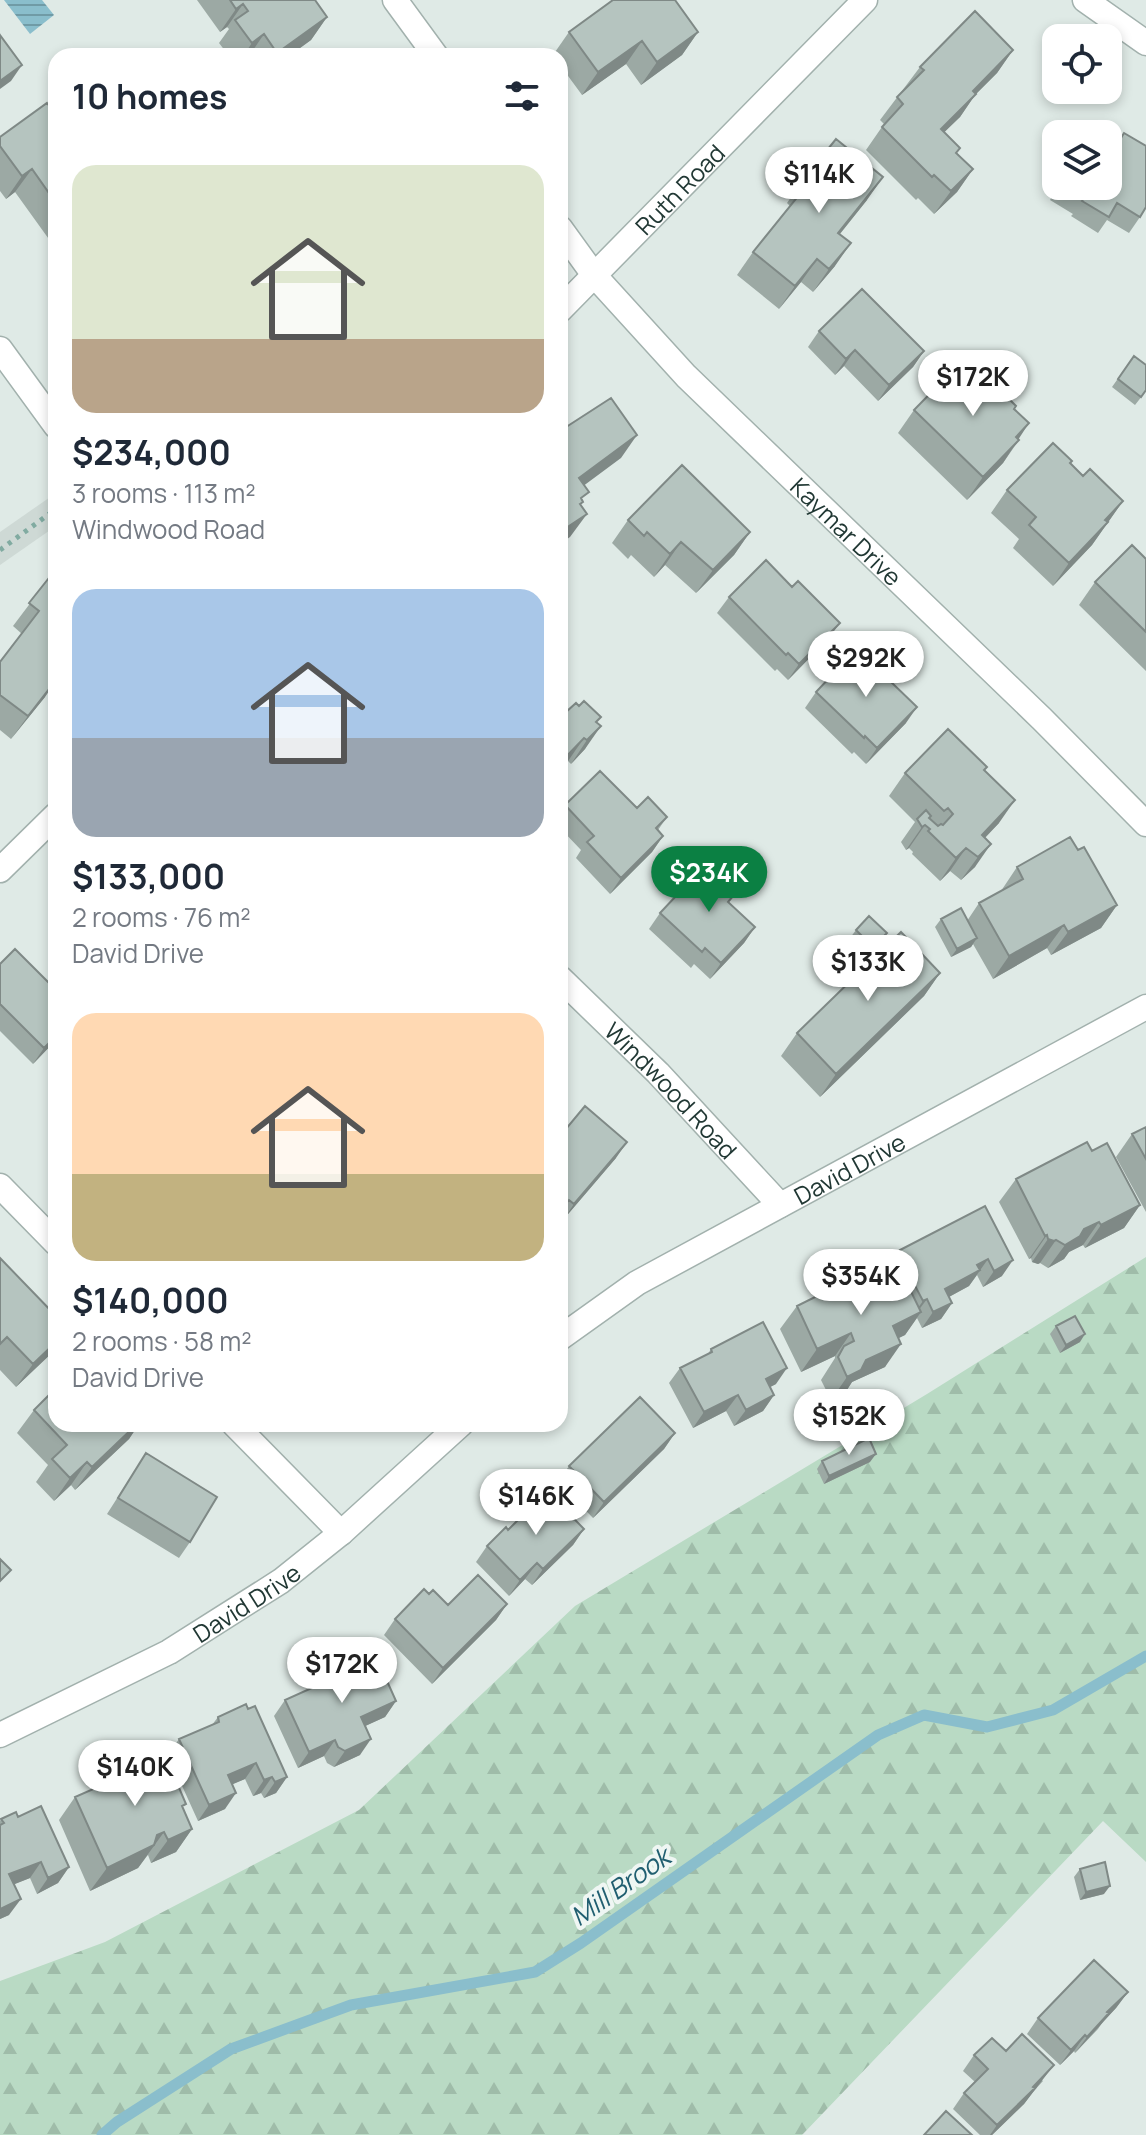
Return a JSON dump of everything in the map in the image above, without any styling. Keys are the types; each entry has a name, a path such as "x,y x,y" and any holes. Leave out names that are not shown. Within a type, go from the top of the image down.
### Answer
{"street":[{"path":"395,0 430,48"},
{"name":"Ruth Road","path":"568,302 865,0"},
{"path":"1085,0 1146,43"},
{"name":"Kaymar Drive","path":"568,239 594,275 686,376 1042,719 1146,824"},
{"path":"0,349 48,415"},
{"path":"0,870 48,823"},
{"name":"Windwood Road","path":"568,986 658,1073 780,1205"},
{"name":"David Drive","path":"568,1332 637,1283 1146,1007"},
{"path":"0,1186 48,1235"},
{"path":"242,1432 341,1533"},
{"name":"David Drive","path":"0,1735 169,1652 281,1581 341,1533 452,1432"}],"path":[{"path":"0,550 48,515"}],"shaded area":[{"path":"48,499 48,532 0,565 0,532"}],"green space":[{"path":"1146,1257 1146,1862 1103,1821 802,2135 0,2135 0,1981 105,1942 359,1810 575,1606 927,1394"}],"water":[{"path":"4,0 42,0 54,15 30,34"}],"building":[{"path":"230,0 315,0 327,17 284,48 274,48 264,34 252,43 235,20 248,11 243,4 236,9"},
{"path":"613,0 675,0 698,32 657,62 642,41 598,72 569,32"},
{"path":"975,11 1013,50 941,129 960,148 956,153 973,169 951,191 934,175 932,177 882,127 903,104 897,97 924,70 920,67"},
{"path":"0,35 22,65 0,81"},
{"path":"47,103 48,192 32,169 22,176 0,146 0,137"},
{"path":"1124,133 1146,146 1146,207 1140,217 1117,203 1109,217 1082,201 1122,200"},
{"path":"836,139 883,177 838,233 851,243 829,269 817,259 795,286 753,252 808,184 803,180"},
{"path":"862,289 924,351 889,385 855,350 846,359 819,331"},
{"path":"1134,356 1146,365 1146,390 1141,397 1118,379"},
{"path":"957,366 960,369 977,367 1029,423 1016,437 1019,440 983,477 914,410"},
{"path":"611,398 637,435 579,478 589,492 581,498 583,502 580,504 587,514 568,527 568,426"},
{"path":"1053,443 1083,476 1090,469 1123,501 1105,520 1108,522 1069,563 1029,525 1036,517 1007,490"},
{"path":"682,465 750,532 713,570 681,542 670,554 647,532 644,536 628,520"},
{"path":"1132,545 1146,559 1146,632 1095,582"},
{"path":"766,560 792,587 798,581 840,623 799,664 788,653 786,655 729,597"},
{"path":"48,579 48,690 28,716 0,695 0,662 39,611 29,603"},
{"path":"860,652 917,707 877,748 816,692 850,656 854,659"},
{"path":"584,701 601,717 596,722 601,726 568,755 568,710 576,703 579,706"},
{"path":"948,729 1015,800 982,835 991,844 978,857 966,848 956,858 928,831 930,829 925,825 922,827 917,819 926,810 938,826 953,814 948,808 944,811 905,773"},
{"path":"600,771 637,808 648,797 667,817 656,828 663,836 621,878 587,842 594,836 568,808 568,802"},
{"path":"1070,837 1078,850 1084,847 1117,905 1068,932 1064,925 1009,956 979,903 1023,879 1017,867"},
{"path":"709,861 739,889 728,902 755,927 721,963 705,948 702,952 660,913"},
{"path":"961,908 977,938 957,949 941,919"},
{"path":"869,916 887,933 873,947 856,930"},
{"path":"901,932 940,973 836,1074 797,1033"},
{"path":"15,949 48,982 48,1044 44,1048 0,1004 0,964"},
{"path":"585,1106 627,1142 574,1204 568,1201 568,1126"},
{"path":"1146,1127 1146,1159 1132,1134"},
{"path":"1087,1142 1092,1151 1107,1143 1140,1205 1101,1225 1099,1222 1084,1229 1080,1236 1065,1245 1045,1236 1016,1179"},
{"path":"985,1206 1013,1260 994,1271 988,1259 977,1265 980,1270 945,1289 952,1303 933,1312 927,1299 923,1301 900,1257 903,1256 900,1250"},
{"path":"0,1258 48,1308 48,1350 33,1364 7,1337 0,1344"},
{"path":"898,1265 921,1312 893,1326 901,1344 866,1360 861,1370 847,1377 838,1357 844,1346 854,1341 851,1333 817,1349 797,1306 835,1287 839,1294"},
{"path":"1075,1316 1085,1334 1066,1345 1056,1326"},
{"path":"763,1322 787,1368 766,1379 774,1395 746,1410 738,1395 704,1412 680,1368"},
{"path":"48,1396 48,1425 34,1410"},
{"path":"640,1397 675,1433 604,1502 569,1466"},
{"path":"55,1432 129,1432 92,1467 87,1462 70,1478 52,1459 67,1445"},
{"path":"869,1438 876,1454 829,1476 822,1461"},
{"path":"146,1453 217,1497 190,1542 118,1498"},
{"path":"547,1491 584,1529 543,1569 537,1563 520,1580 487,1546"},
{"path":"0,1559 11,1570 0,1581"},
{"path":"478,1575 507,1604 443,1668 395,1619 424,1589 429,1594 433,1590 448,1605"},
{"path":"374,1652 396,1701 361,1717 371,1739 345,1751 338,1747 335,1740 309,1752 285,1700 343,1674 340,1667"},
{"path":"246,1704 248,1709 255,1706 287,1777 275,1782 272,1777 264,1780 256,1763 228,1775 236,1793 209,1805 179,1739 219,1722 218,1717"},
{"path":"161,1746 186,1804 182,1806 192,1829 168,1840 164,1832 157,1835 154,1845 107,1868 75,1797 123,1776 118,1765"},
{"path":"41,1806 69,1867 48,1878 41,1862 9,1874 21,1899 0,1909 0,1825 4,1823 1,1819 16,1812 18,1817"},
{"path":"1105,1862 1110,1886 1086,1892 1080,1869"},
{"path":"1094,1960 1128,1992 1071,2050 1038,2018"},
{"path":"1022,2034 1054,2065 997,2125 964,2093 988,2069 974,2055 992,2038 1006,2051"},
{"path":"946,2111 972,2135 924,2135"}],"waterway":[{"name":"Mill Brook","path":"102,2135 117,2122 231,2049 351,2005 535,1972 878,1735 924,1715 987,1727 1053,1710 1146,1656"}]}
